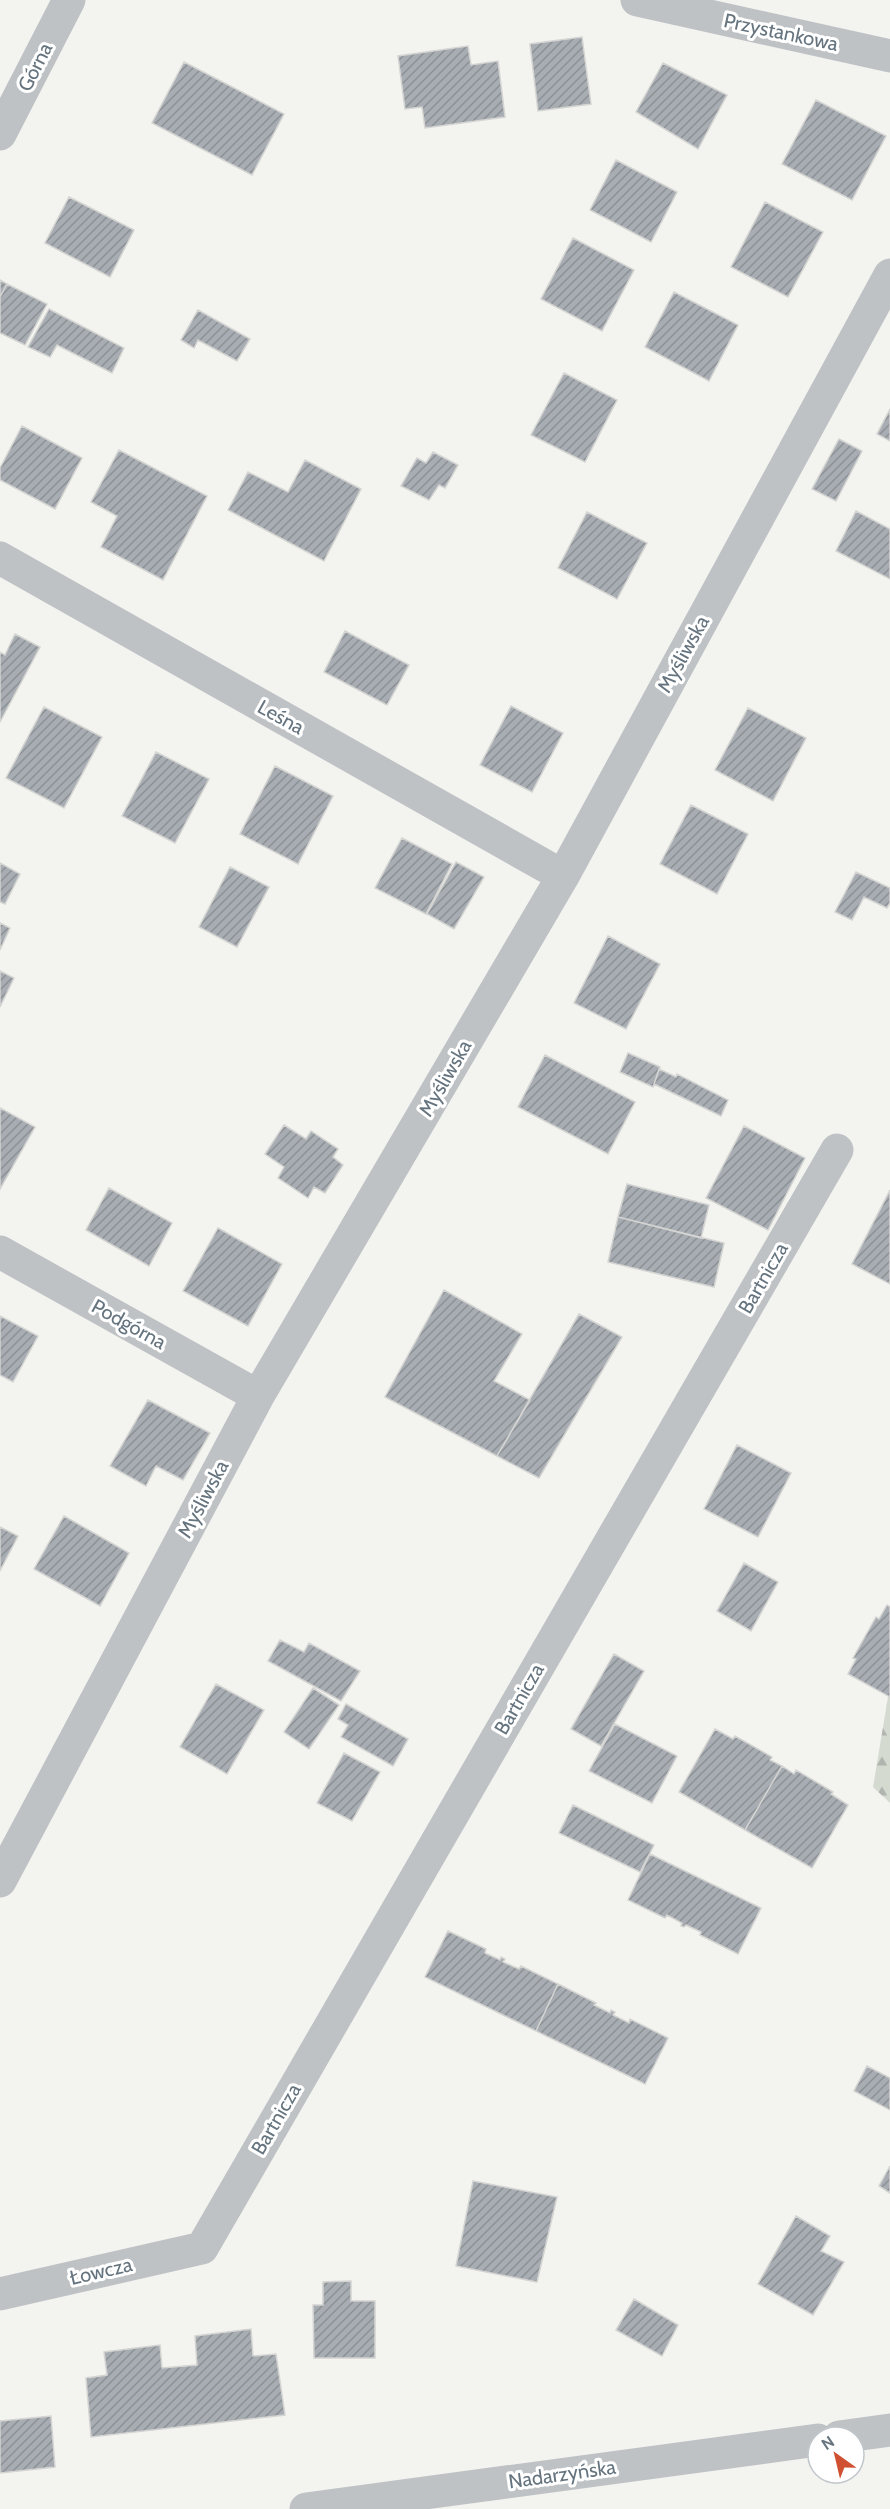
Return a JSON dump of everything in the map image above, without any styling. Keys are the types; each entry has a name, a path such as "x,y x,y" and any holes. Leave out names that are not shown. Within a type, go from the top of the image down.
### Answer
{"street":[{"name":"Górna","path":"0,134 69,0"},
{"name":"Przystankowa","path":"637,0 890,56"},
{"name":"Myśliwska","path":"0,1881 258,1396 562,876 890,275"},
{"name":"Leśna","path":"0,558 562,876"},
{"name":"Bartnicza","path":"202,2248 837,1150"},
{"name":"Podgórna","path":"0,1252 258,1396"},
{"name":"Łowcza","path":"0,2294 202,2248"},
{"path":"866,2433 890,2430"},
{"name":"Nadarzyńska","path":"306,2509 806,2442"}],"green space":[{"path":"890,1685 890,1803 873,1787"}],"building":[{"path":"582,37 591,104 538,111 530,44"},
{"path":"468,46 471,65 498,61 505,117 425,128 422,107 405,109 398,56"},
{"path":"184,62 284,114 252,175 152,123"},
{"path":"663,63 727,95 698,149 636,112"},
{"path":"816,100 886,136 852,200 782,164"},
{"path":"616,160 677,192 651,242 590,210"},
{"path":"69,197 134,230 110,277 45,243"},
{"path":"765,202 823,232 788,297 731,267"},
{"path":"573,238 634,270 602,331 541,299"},
{"path":"0,280 7,284 0,297"},
{"path":"7,284 47,304 25,345 0,333 0,297"},
{"path":"674,292 738,325 709,381 645,347"},
{"path":"49,309 124,348 112,373 57,345 50,357 28,347"},
{"path":"198,310 250,339 237,361 198,340 194,348 181,340"},
{"path":"564,373 617,400 585,462 531,435"},
{"path":"890,409 890,441 877,434"},
{"path":"22,426 82,458 55,509 0,480 0,468"},
{"path":"839,439 862,451 836,501 812,489"},
{"path":"119,450 207,496 163,580 101,547 117,516 91,502"},
{"path":"433,452 458,465 445,488 439,485 429,500 401,486 417,458 426,463"},
{"path":"305,460 361,489 324,561 228,510 248,472 288,492"},
{"path":"856,511 890,529 890,579 836,551"},
{"path":"587,512 647,543 617,599 558,568"},
{"path":"345,631 409,665 387,705 324,672"},
{"path":"15,634 40,647 0,722 0,652 5,655"},
{"path":"511,706 563,733 532,792 480,765"},
{"path":"44,707 102,737 64,808 6,778"},
{"path":"748,708 806,738 773,801 715,770"},
{"path":"156,752 209,779 175,843 122,816"},
{"path":"275,766 333,796 298,864 240,834"},
{"path":"691,805 748,834 717,894 660,864"},
{"path":"402,838 452,864 426,914 375,888"},
{"path":"456,862 484,877 454,929 427,914"},
{"path":"0,863 20,874 5,904 0,902"},
{"path":"230,867 269,887 237,947 199,927"},
{"path":"856,872 890,888 890,903 887,908 864,897 852,920 835,912"},
{"path":"0,923 10,928 0,950"},
{"path":"608,936 660,964 626,1029 574,1003"},
{"path":"0,971 14,978 0,1007"},
{"path":"628,1053 660,1067 653,1087 620,1072"},
{"path":"545,1055 635,1102 608,1154 518,1107"},
{"path":"659,1069 676,1077 677,1074 728,1100 721,1116 654,1084"},
{"path":"0,1108 35,1127 0,1189"},
{"path":"284,1125 306,1139 311,1131 338,1149 333,1157 343,1165 325,1193 314,1187 308,1198 278,1178 284,1167 265,1154"},
{"path":"744,1126 805,1158 768,1230 706,1198"},
{"path":"627,1184 709,1205 701,1238 618,1217"},
{"path":"109,1188 172,1223 149,1266 86,1230"},
{"path":"890,1190 890,1284 852,1264"},
{"path":"618,1217 724,1243 714,1287 608,1262"},
{"path":"218,1228 282,1264 248,1326 183,1291"},
{"path":"444,1290 522,1334 494,1381 530,1400 497,1456 385,1397"},
{"path":"579,1314 622,1337 539,1478 497,1456"},
{"path":"0,1316 38,1336 13,1382 0,1375"},
{"path":"148,1400 210,1433 183,1480 156,1466 146,1486 110,1466"},
{"path":"737,1445 791,1473 758,1537 704,1509"},
{"path":"64,1516 129,1553 100,1606 34,1569"},
{"path":"0,1527 18,1536 0,1571"},
{"path":"744,1563 778,1582 751,1631 717,1611"},
{"path":"887,1605 890,1607 890,1697 848,1674 856,1659 853,1658 876,1617 879,1619"},
{"path":"280,1640 304,1652 309,1643 360,1671 341,1701 268,1661"},
{"path":"614,1654 644,1671 601,1746 571,1729"},
{"path":"216,1684 264,1710 227,1774 180,1747"},
{"path":"313,1688 339,1705 309,1749 284,1732"},
{"path":"346,1704 408,1739 393,1766 341,1737 348,1725 338,1719"},
{"path":"615,1724 677,1756 652,1803 589,1771"},
{"path":"715,1729 733,1739 735,1736 772,1757 770,1760 782,1766 745,1830 679,1792"},
{"path":"344,1753 380,1772 352,1821 317,1803"},
{"path":"782,1766 794,1774 796,1770 833,1792 831,1794 848,1805 812,1868 745,1830"},
{"path":"573,1805 654,1845 640,1872 559,1833"},
{"path":"650,1854 761,1908 738,1954 700,1935 701,1932 686,1925 681,1926 682,1923 667,1915 665,1918 628,1900"},
{"path":"448,1931 486,1949 485,1953 500,1960 501,1957 505,1959 503,1962 519,1969 521,1966 558,1984 536,2031 425,1977"},
{"path":"558,1984 596,2003 594,2005 610,2013 611,2010 615,2012 613,2015 629,2023 630,2019 668,2038 645,2084 536,2031"},
{"path":"867,2066 890,2078 890,2110 854,2091"},
{"path":"890,2166 890,2193 879,2186"},
{"path":"473,2181 557,2197 537,2282 456,2266"},
{"path":"796,2216 830,2236 821,2251 844,2262 813,2315 758,2284"},
{"path":"351,2281 351,2301 375,2301 375,2358 314,2358 313,2305 323,2305 323,2282"},
{"path":"634,2299 678,2325 662,2356 616,2330"},
{"path":"251,2329 253,2356 276,2354 285,2415 91,2437 86,2378 107,2375 104,2352 160,2345 162,2368 197,2365 195,2336"},
{"path":"51,2416 55,2467 0,2473 0,2421"}]}
